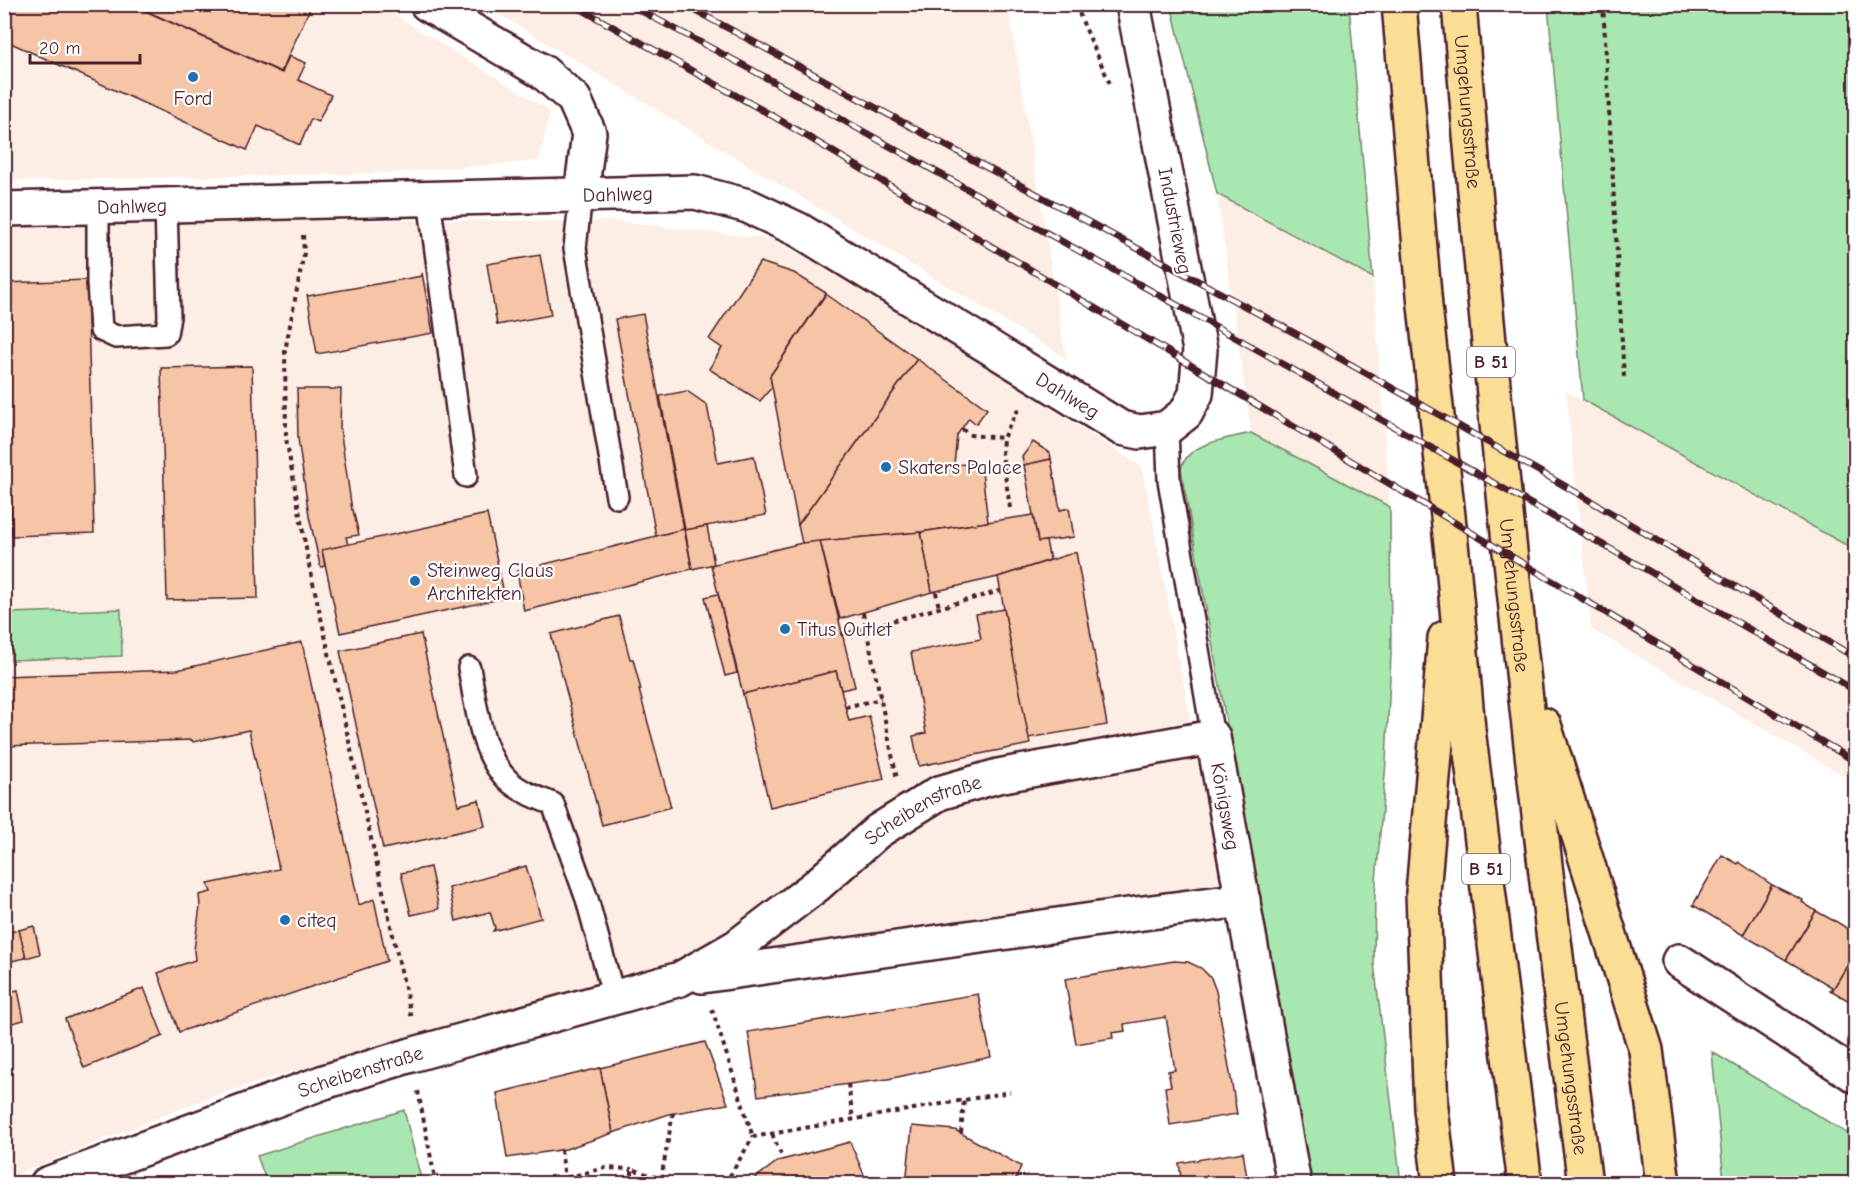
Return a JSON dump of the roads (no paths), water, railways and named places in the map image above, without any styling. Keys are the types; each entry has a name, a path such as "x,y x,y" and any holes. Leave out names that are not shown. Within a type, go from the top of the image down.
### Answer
{"highway":[{"name":"B 51","path":"1399,4 1425,306 1452,553 1468,729 1525,1184"},
{"name":"Umgehungsstraße","path":"1459,4 1502,482 1555,948 1585,1184"},
{"path":"1440,1184 1431,1109 1423,893 1452,553"},
{"path":"1521,653 1646,1050 1663,1184"}],"street":[{"path":"427,4 543,72 574,99 589,133 581,195"},
{"name":"Industrieweg","path":"1133,4 1200,350 1196,394 1186,413 1167,428"},
{"name":"Dahlweg","path":"4,209 694,192 748,206 799,230 1121,428 1140,432 1167,428"},
{"name":"Scheibenstraße","path":"691,978 745,941 816,886 878,831 939,793 998,776 1213,737"},
{"name":"Königsweg","path":"1213,737 1294,1184"},
{"name":"Scheibenstraße","path":"47,1184 324,1082 416,1053 691,978 1243,900"},
{"path":"1679,961 1856,1076"}],"lane":[{"path":"581,195 575,248 617,497"},
{"path":"429,199 466,476"},
{"path":"98,206 98,282 101,330 116,337 166,334 170,317 166,205"},
{"name":"Königsweg","path":"1167,428 1169,480 1213,737"},
{"path":"469,668 484,739 495,764 515,786 553,804 587,899 614,998"}],"railway":[{"path":"572,4 773,116 1856,762"},
{"path":"628,4 745,66 1260,351 1856,691"},
{"path":"683,4 1304,338 1579,494 1856,658"}],"place":[{"name":"Ford","path":"193,77"},
{"name":"Skaters Palace","path":"886,467"},
{"name":"Steinweg Claus Architekten","path":"415,581"},
{"name":"Titus Outlet","path":"785,629"},
{"name":"citeq","path":"285,920"}]}
